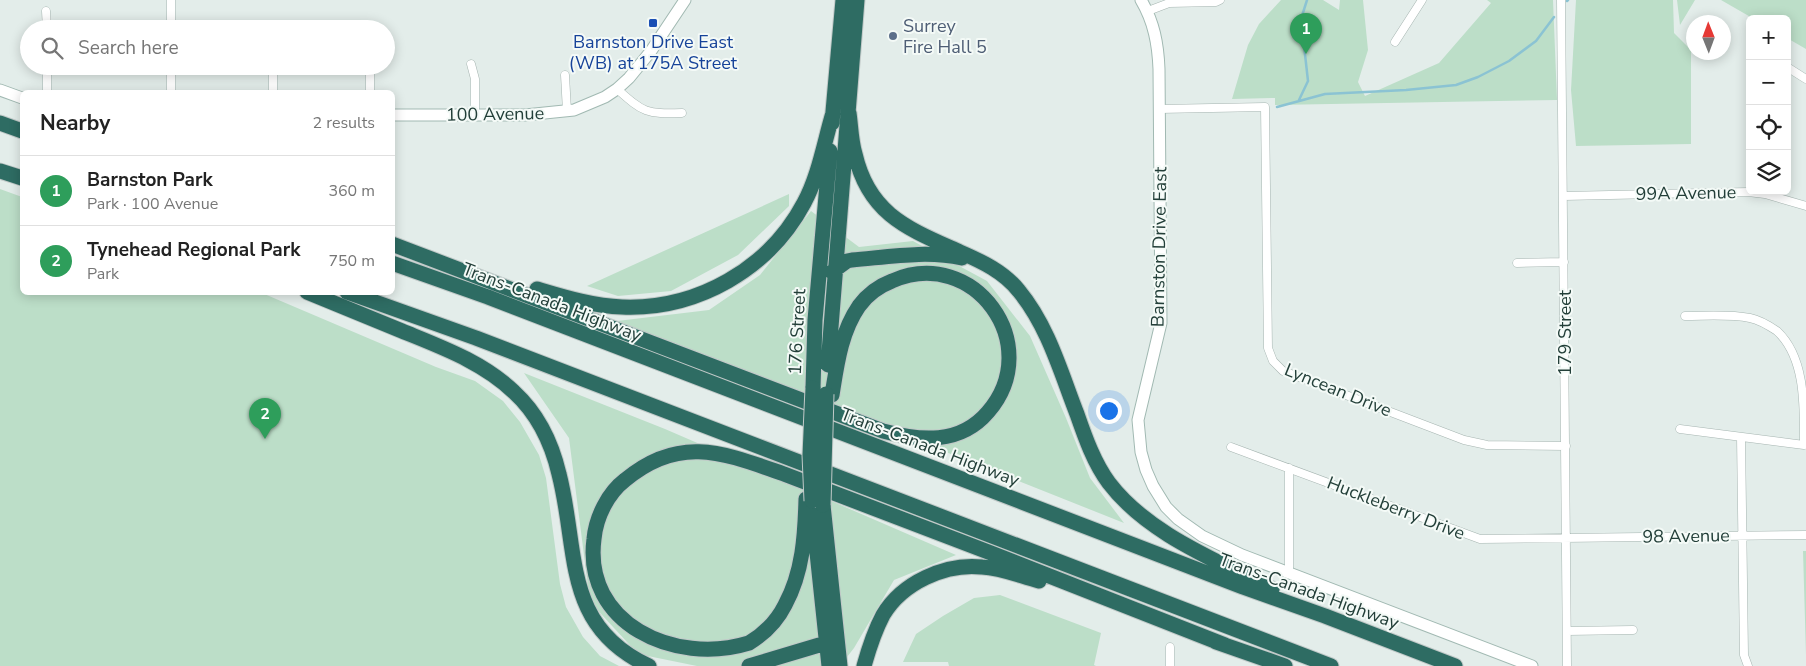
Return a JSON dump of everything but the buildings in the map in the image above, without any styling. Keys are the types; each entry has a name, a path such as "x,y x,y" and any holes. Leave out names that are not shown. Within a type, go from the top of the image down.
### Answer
{"highway":[{"name":"176 Street","path":"821,388 819,268 843,0"},
{"name":"176 Street","path":"814,502 810,455 837,267 857,0"},
{"path":"395,244 584,302 622,307 644,307 676,302 704,293 731,280 751,267 784,234 805,202 813,182 833,113"},
{"path":"849,113 854,153 859,170 879,205 896,221 923,236 989,265 1006,277 1019,290 1044,332 1089,446 1108,482 1124,499 1142,517 1163,532 1325,616"},
{"path":"0,171 20,177"},
{"path":"395,244 883,431 907,438 932,439 956,434 974,425 989,411 1001,393 1008,371 1009,349 1004,327 992,307 979,292 959,280 936,274 909,274 878,288 860,305 853,316 821,388"},
{"path":"989,265 955,257 911,255 847,261 837,267 829,276 823,320 821,388 826,432 814,502 792,592 777,618 767,630 739,650 718,656 696,659 675,656 654,650 637,640 619,624 606,606 598,589 593,568 592,552 594,532 599,516 613,492 630,475 651,461 675,453 706,451 752,463 784,474 990,553 1225,645"},
{"name":"Trans-Canada Highway","path":"395,264 507,304 1455,666"},
{"path":"314,295 458,354 485,370 515,393 535,418 554,454 560,476 575,575 585,604 591,616 608,639 621,650 649,666"},
{"path":"355,295 485,342 1331,666"},
{"path":"814,502 832,641 840,666"},
{"path":"864,666 871,641 878,626 884,614 896,599 909,588 926,578 943,570 963,567 999,569 1044,582 1285,666"},
{"path":"749,666 832,641"},
{"path":"829,666 832,641"}],"street":[{"path":"171,0 171,20"},
{"path":"682,113 654,114 644,111 617,89 629,78 651,51 685,0"},
{"name":"Barnston Drive East","path":"1141,0 1148,11 1156,38 1158,53 1160,323 1138,420 1141,452 1153,486 1166,507 1178,519 1202,536 1289,573 1532,666"},
{"path":"1148,11 1169,4 1216,2 1220,0"},
{"path":"1395,42 1422,0"},
{"name":"179 Street","path":"1561,0 1567,666"},
{"path":"46,10 47,20"},
{"path":"471,64 475,79 475,115"},
{"path":"1791,69 1806,79"},
{"path":"47,75 48,90"},
{"path":"171,75 171,90"},
{"path":"273,75 273,90"},
{"path":"370,75 370,90"},
{"path":"565,75 567,111"},
{"name":"100 Avenue","path":"395,115 525,114 567,111 595,101 617,89"},
{"path":"0,90 20,97"},
{"name":"Lyncean Drive","path":"1159,109 1265,107 1268,348 1273,361 1283,371 1464,440 1488,445 1566,446"},
{"name":"99A Avenue","path":"1564,196 1748,192 1765,194 1806,206"},
{"path":"1517,263 1564,262"},
{"path":"1680,429 1804,445 1802,373 1795,354 1782,336 1764,322 1749,318 1685,316"},
{"path":"1740,437 1744,655 1748,666"},
{"name":"Huckleberry Drive","path":"1231,447 1475,538 1488,540 1566,538"},
{"path":"1289,468 1289,573"},
{"name":"98 Avenue","path":"1566,538 1806,535"},
{"path":"1567,631 1633,630"},
{"path":"1170,647 1170,666"}],"green space":[{"path":"1281,0 1323,0 1339,10 1340,0 1363,0 1368,50 1358,82 1365,96 1439,63 1491,3 1487,0 1553,0 1557,100 1275,105 1275,98 1232,99 1248,45 1259,24"},
{"path":"1576,0 1673,0 1674,33 1686,45 1686,60 1691,60 1691,144 1576,146 1571,90"},
{"path":"1677,0 1695,0 1686,15 1680,25"},
{"path":"1721,0 1806,0 1806,49 1791,40 1791,15 1747,15"},
{"path":"0,189 20,196 20,295 267,295 436,367 475,381 503,401 520,422 539,455 546,478 560,584 566,607 583,637 600,656 619,666 0,666"},
{"path":"789,194 789,206 738,255 671,291 618,296 587,286"},
{"path":"811,211 859,247 913,241 987,281 1030,336 1090,478 1124,523 617,321 709,310 760,275"},
{"path":"524,373 665,429 956,555 894,580 854,648 840,666 697,666 638,654 590,602 569,438"},
{"path":"1803,551 1806,551 1806,655"},
{"path":"1000,595 1101,633 1094,665 1096,666 949,666 948,662 903,662 916,634 974,598"}],"waterway":[{"path":"1299,100 1308,81 1301,19 1307,0"},
{"path":"1277,107 1325,94 1406,90 1456,85 1478,77 1509,61 1536,41 1554,17"}],"place":[{"name":"Barnston Drive East (WB) at 175A Street","path":"653,23"},
{"name":"Surrey Fire Hall 5","path":"893,36"},
{"name":"Barnston Park","path":"1306,54"},
{"name":"Tynehead Regional Park","path":"265,439"}]}
